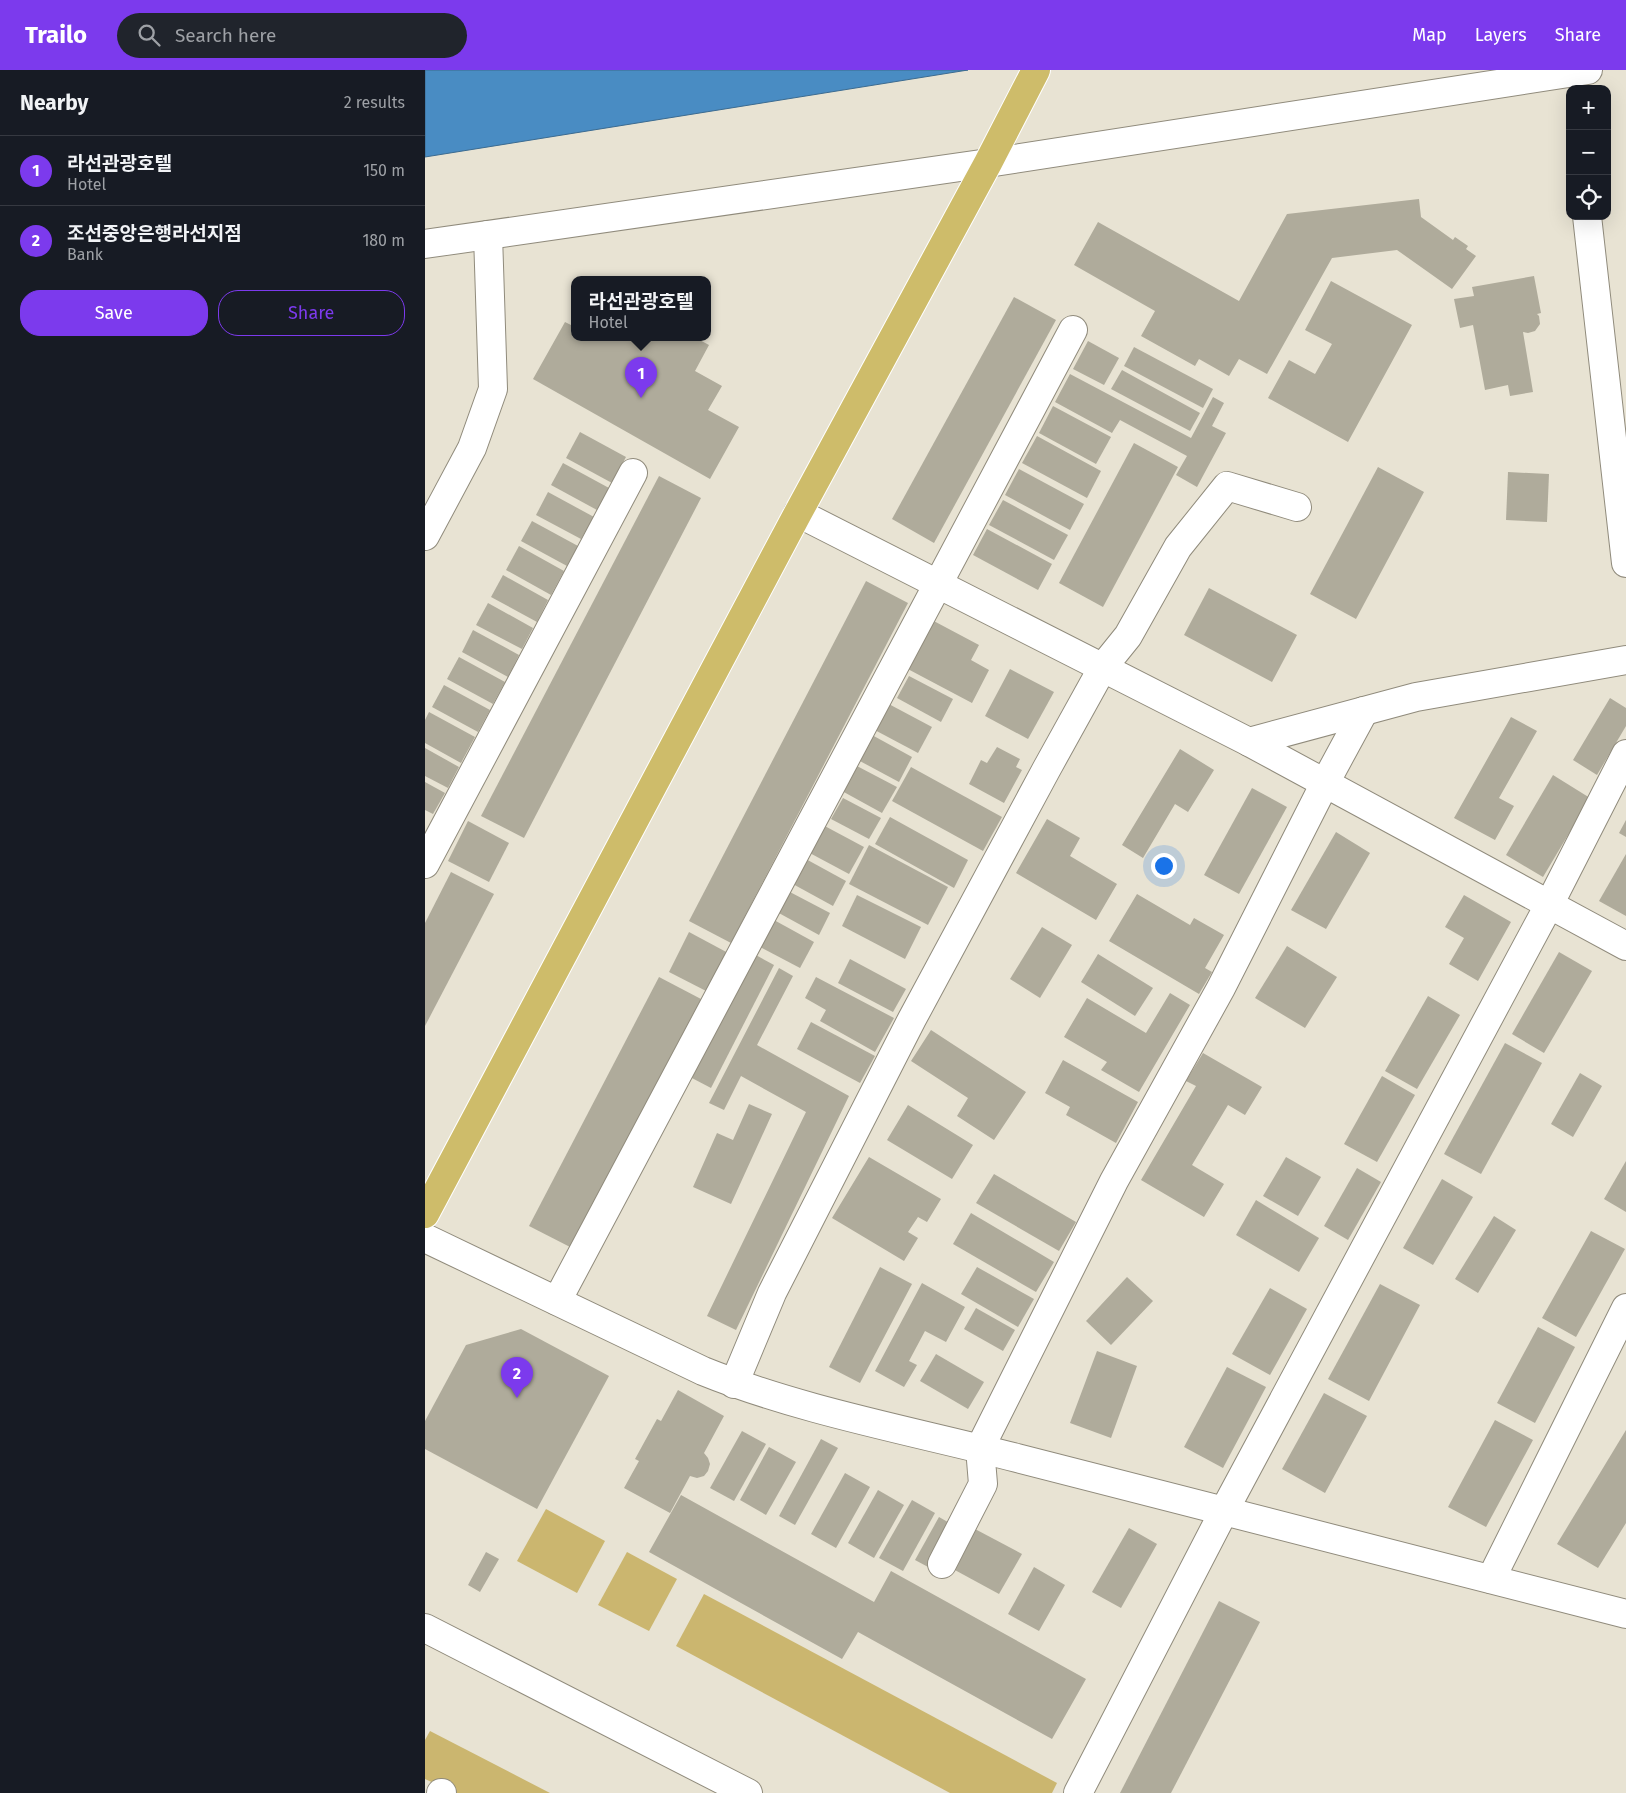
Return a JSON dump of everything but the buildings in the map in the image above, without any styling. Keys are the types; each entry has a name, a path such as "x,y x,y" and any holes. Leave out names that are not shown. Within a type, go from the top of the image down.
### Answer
{"main road":[{"path":"425,1214 798,512 988,163 1032,77"}],"street":[{"path":"425,244 1577,77"},
{"path":"1587,220 1626,563"},
{"path":"425,536 472,448 493,389 488,235"},
{"path":"557,1301 1073,330"},
{"path":"425,864 633,473"},
{"path":"734,1384 772,1293 912,1020 1045,770 1103,667 1128,636 1177,547 1227,486 1297,507"},
{"path":"798,512 1249,742 1626,946"},
{"path":"1249,742 1416,697 1626,660"},
{"path":"942,1564 983,1484 980,1448 1113,1181 1221,988 1325,782 1364,711"},
{"path":"1078,1793 1224,1511 1549,905 1626,754"},
{"path":"425,1238 703,1371 734,1384 787,1401 980,1448 1626,1614"},
{"path":"1491,1579 1626,1308"},
{"path":"425,1628 748,1793"}],"shaded area":[{"path":"546,1509 605,1541 577,1593 517,1561"},
{"path":"627,1552 677,1579 649,1631 598,1605"},
{"path":"704,1594 1057,1783 1052,1793 950,1793 676,1646"},
{"path":"430,1731 550,1793 455,1793 425,1779 425,1740"}],"water":[{"path":"425,70 968,70 425,157"}],"place":[{"name":"라선관광호텔","path":"641,398"},
{"name":"조선중앙은행라선지점","path":"517,1398"}]}
